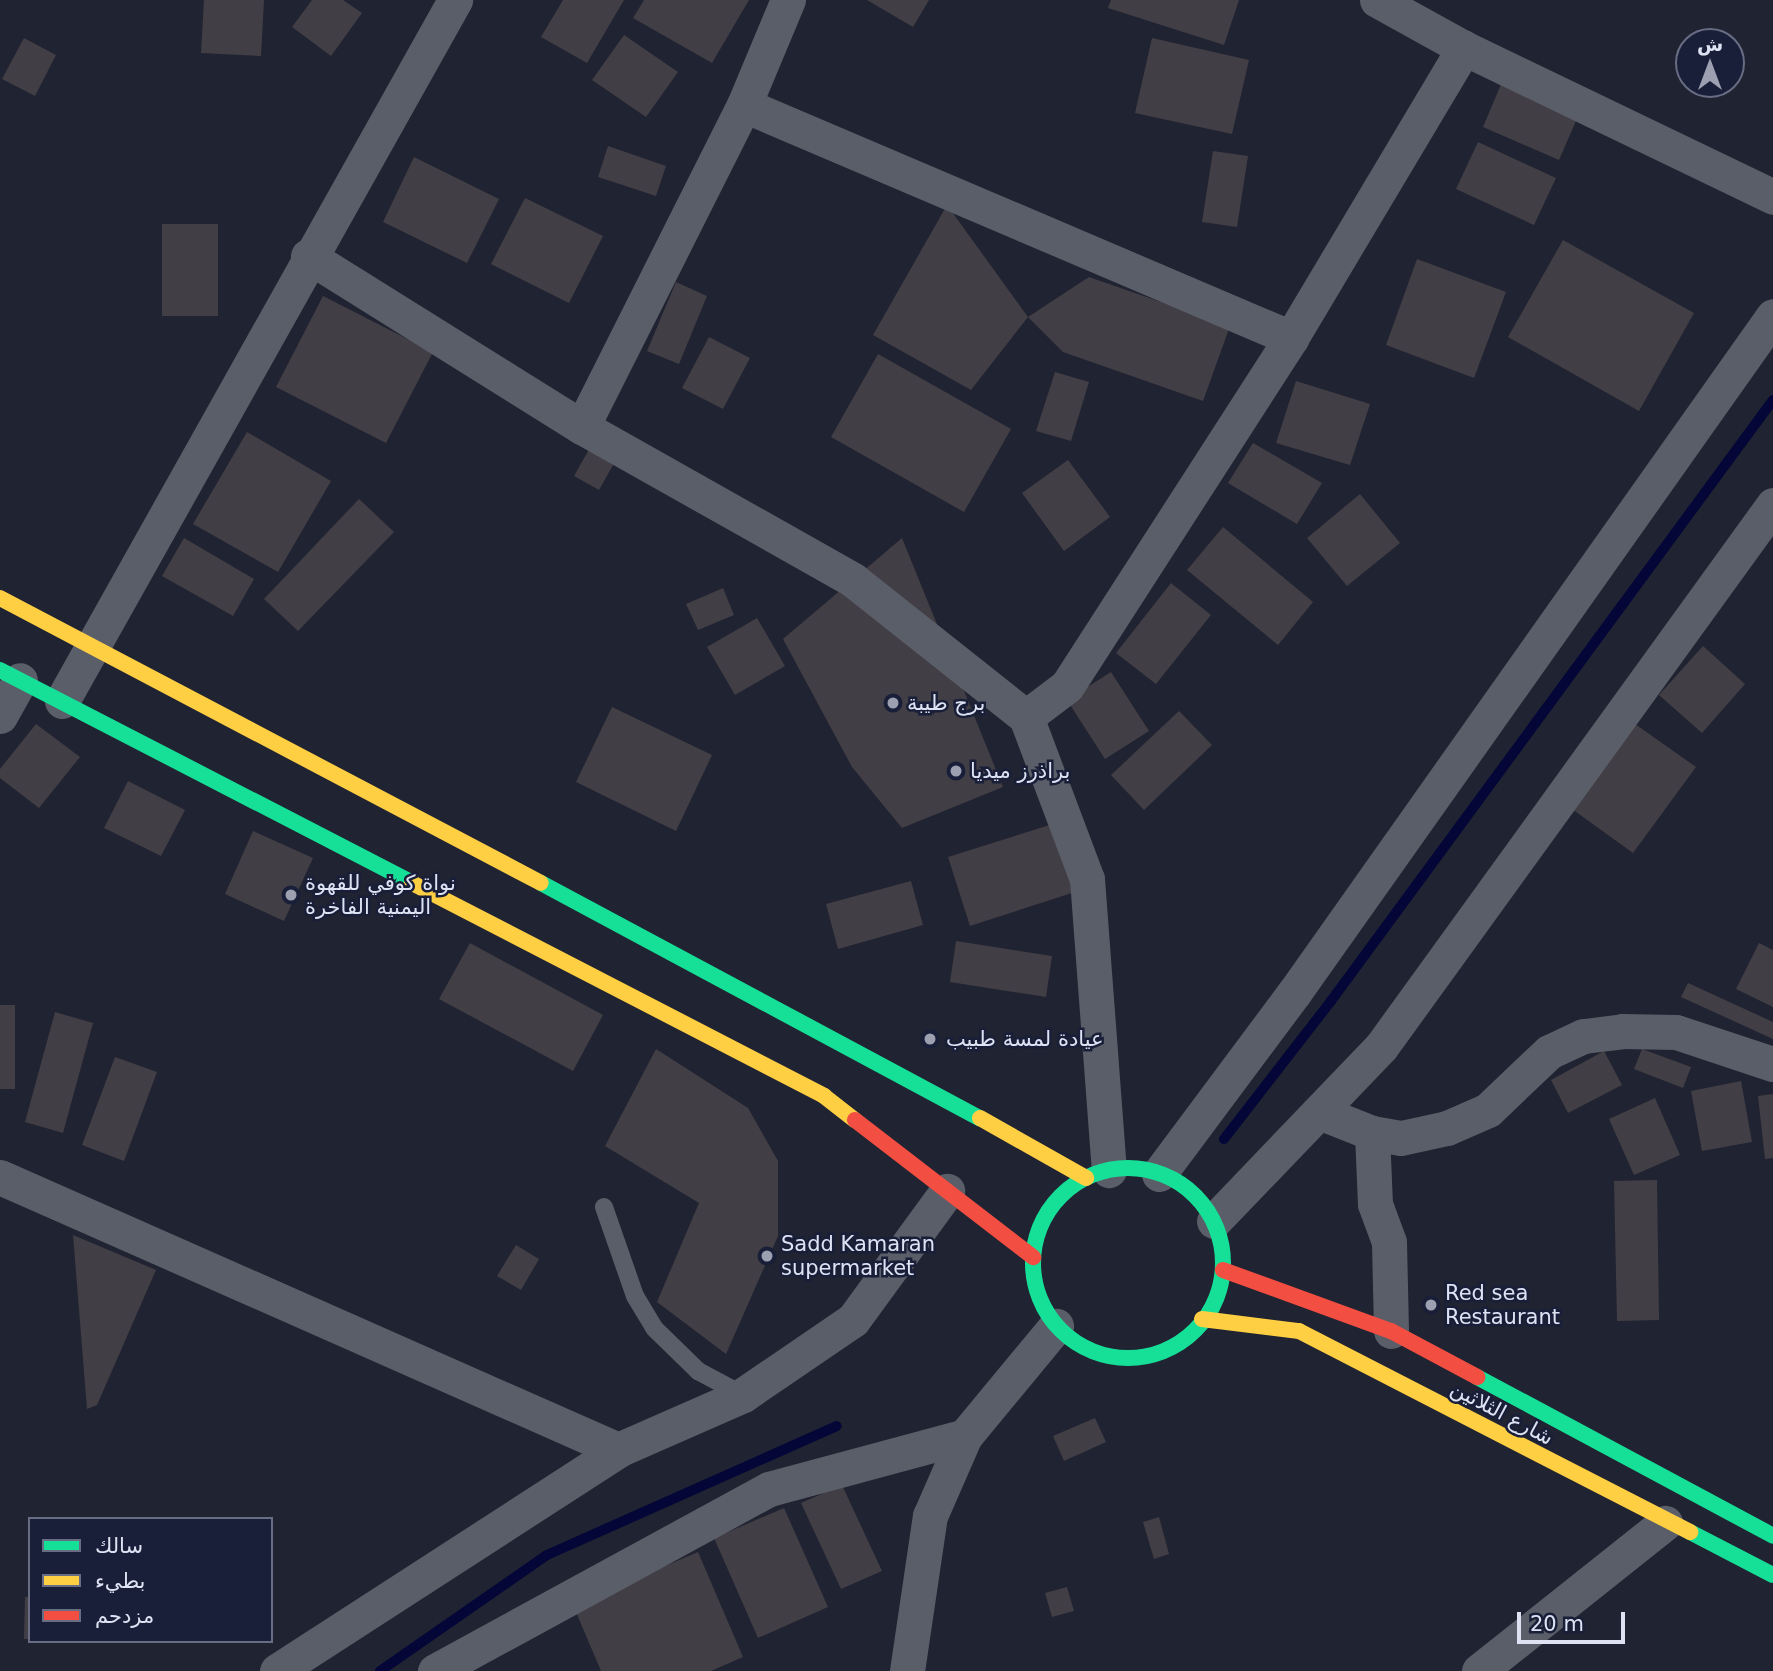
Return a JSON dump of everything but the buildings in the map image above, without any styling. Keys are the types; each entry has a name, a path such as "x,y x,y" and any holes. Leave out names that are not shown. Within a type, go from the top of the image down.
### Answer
{"main road":[{"path":"0,598 95,644 1098,1174 1159,1174 1191,1192 1214,1221 1223,1270 1219,1294 1202,1319 1170,1349 1122,1358 1097,1353 1056,1326 1034,1282 1033,1257 1049,1210 1098,1174"},
{"path":"10,675 824,1096 1033,1257"},
{"name":"شارع الثلاثين","path":"1223,1270 1391,1331 1773,1536"},
{"name":"شارع الثلاثين","path":"1202,1319 1299,1331 1665,1522 1773,1575"}],"street":[{"path":"62,701 308,256 455,0"},
{"path":"582,427 744,105 788,0"},
{"path":"1377,0 1464,48 1773,197"},
{"path":"1026,717 1067,686 1291,338 1464,48"},
{"path":"744,105 1291,338"},
{"path":"308,256 582,427 853,580 1026,717 1087,879 1098,1174"},
{"path":"1159,1174 1294,993 1773,316"},
{"path":"1214,1221 1381,1047 1773,505"},
{"path":"0,716 10,675"},
{"path":"1319,1112 1372,1133 1401,1138 1465,1124 1488,1110 1549,1052 1584,1036 1676,1032 1773,1064"},
{"path":"1372,1133 1375,1204 1388,1242 1391,1331"},
{"path":"0,1177 618,1450"},
{"path":"277,1671 618,1450 743,1395 853,1320 947,1191"},
{"path":"907,1671 930,1517 965,1436 1056,1326"},
{"path":"435,1671 769,1489 965,1436"},
{"path":"1479,1671 1665,1522"}],"lane":[{"path":"604,1207 635,1296 654,1328 698,1371 743,1395"}],"waterway":[{"path":"1224,1139 1331,1001 1773,400"},
{"path":"380,1671 547,1555 837,1426"}],"traffic: fast":[{"path":"0,670 412,883"},
{"path":"541,883 980,1118"},
{"path":"1128,1168 1164,1176 1181,1184 1195,1196 1207,1210 1215,1227 1223,1263 1215,1299 1207,1316 1195,1330 1181,1342 1164,1350 1128,1358 1092,1350 1075,1342 1061,1330 1049,1316 1041,1299 1033,1263 1041,1227 1049,1210 1061,1196 1075,1184 1092,1176 1128,1168"},
{"path":"1477,1377 1773,1536"},
{"path":"1690,1532 1773,1575"}],"traffic: slow":[{"path":"0,598 541,883"},
{"path":"412,883 824,1096 855,1120"},
{"path":"980,1118 1086,1178"},
{"path":"1202,1319 1299,1331 1690,1532"}],"traffic: jam":[{"path":"855,1120 1033,1257"},
{"path":"1223,1270 1391,1331 1477,1377"}],"place":[{"name":"برج طيبة","path":"893,703"},
{"name":"براذرز ميديا","path":"956,771"},
{"name":"نواة كوفي للقهوة اليمنية الفاخرة","path":"291,895"},
{"name":"عيادة لمسة طبيب","path":"930,1039"},
{"name":"Sadd Kamaran supermarket","path":"767,1256"},
{"name":"Red sea Restaurant","path":"1431,1305"}]}
